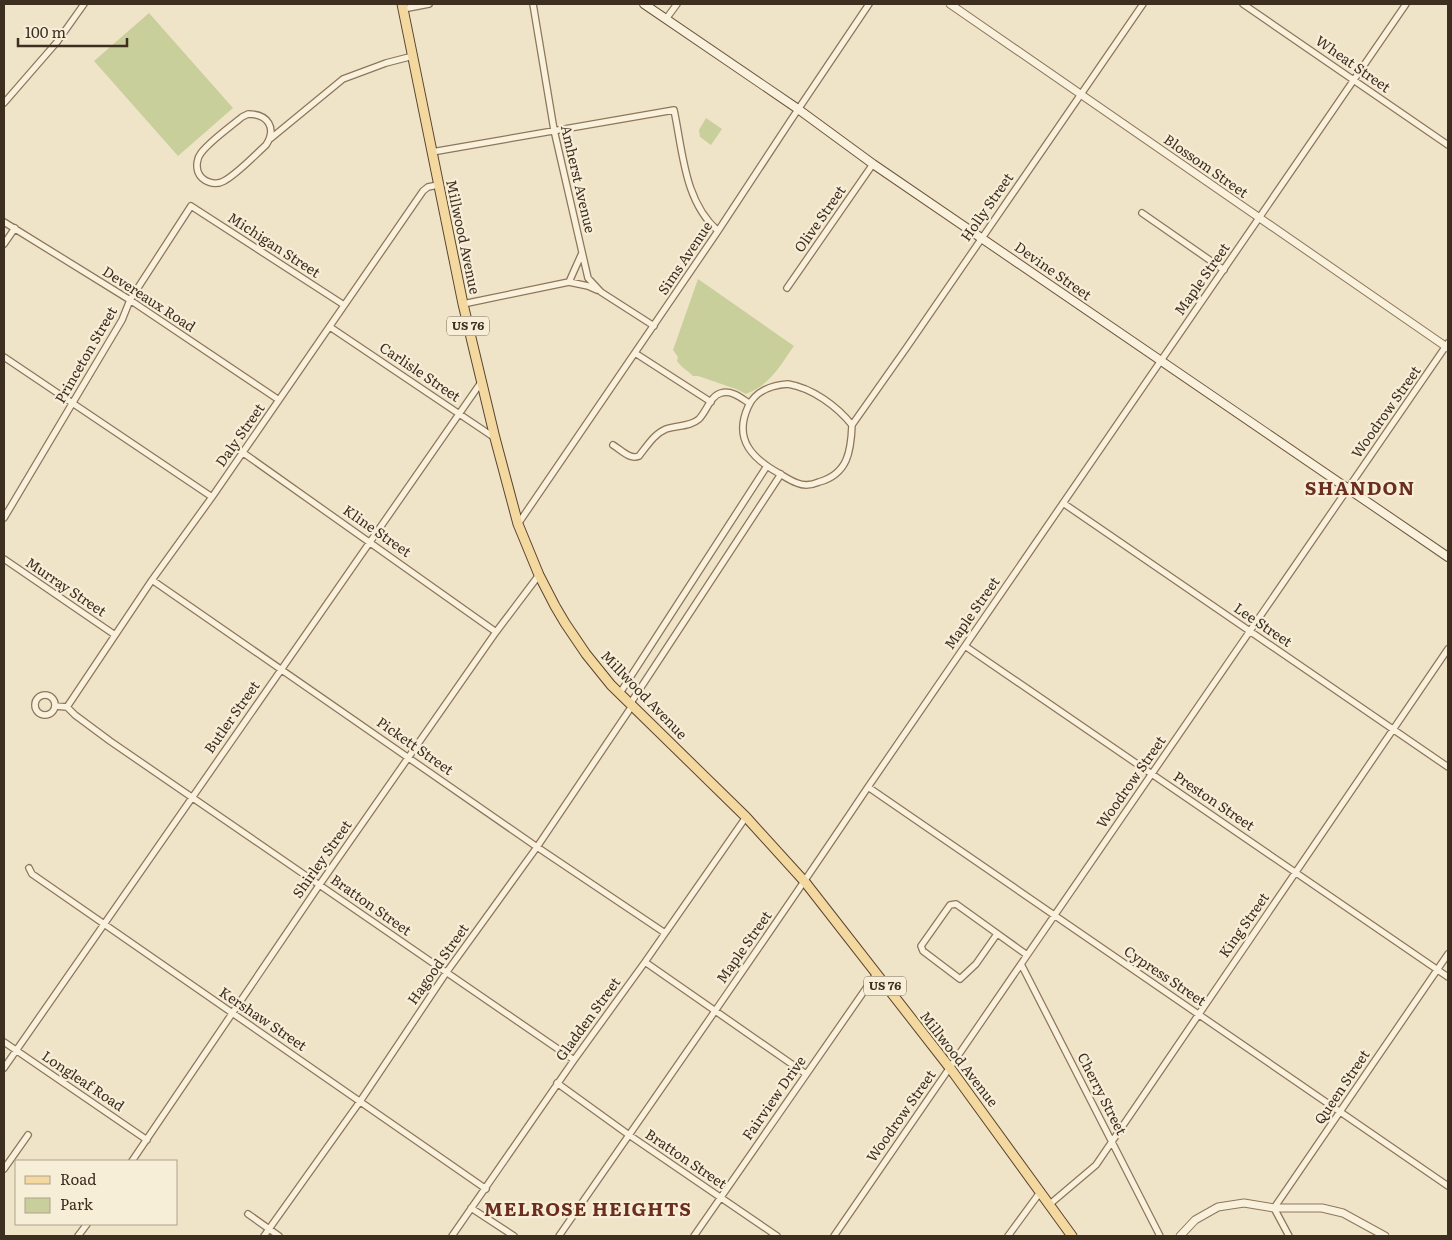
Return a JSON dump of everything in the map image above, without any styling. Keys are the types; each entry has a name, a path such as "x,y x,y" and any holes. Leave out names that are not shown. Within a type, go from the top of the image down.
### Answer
{"main road":[{"name":"Devine Street","path":"644,4 798,109 873,164 1448,557"},
{"name":"Millwood Avenue","path":"403,6 463,304 495,438 518,524 539,575 565,624 599,671 631,705 689,759 746,817 805,882 950,1068 1072,1236"}],"street":[{"path":"4,104 57,42 84,4"},
{"path":"403,6 429,4"},
{"name":"Amherst Avenue","path":"533,4 554,130 588,278 601,292 654,326"},
{"path":"666,19 676,4"},
{"name":"Sims Avenue","path":"518,524 654,326 869,4"},
{"name":"Blossom Street","path":"950,4 1447,346"},
{"name":"Holly Street","path":"852,425 1143,4"},
{"name":"Wheat Street","path":"1243,4 1448,145"},
{"name":"Maple Street","path":"559,1236 805,882 868,787 1406,4"},
{"path":"270,139 271,126 267,120 254,114 242,117 201,153 197,164 198,171 207,182 225,181 266,145 270,139 343,80 395,60 413,56"},
{"path":"432,152 674,110 686,175 698,207 705,219 718,231"},
{"name":"Olive Street","path":"787,288 873,164"},
{"name":"Daly Street","path":"67,707 152,580 212,497 423,191 428,187 438,185"},
{"name":"Michigan Street","path":"191,206 344,305"},
{"name":"Princeton Street","path":"4,518 122,320 130,300 191,206"},
{"path":"1142,212 1224,270"},
{"name":"Devereaux Road","path":"4,222 130,300 279,400"},
{"path":"4,244 15,228"},
{"path":"569,282 582,253"},
{"path":"463,304 569,282 588,286 601,292"},
{"name":"Carlisle Street","path":"330,327 495,438"},
{"name":"Woodrow Street","path":"834,1236 1447,346"},
{"path":"635,353 711,402"},
{"path":"4,357 212,497"},
{"name":"Butler Street","path":"4,1068 482,381"},
{"path":"788,384 800,386 842,412 852,425 850,449 839,472 827,480 810,485 796,483 754,457 744,437 742,428 749,403 759,393 776,385 788,384"},
{"path":"613,444 632,458 636,458 652,438 666,429 690,424 699,419 719,393 730,392 749,403"},
{"name":"Kline Street","path":"242,452 496,632"},
{"path":"620,693 767,466"},
{"name":"Hagood Street","path":"264,1236 361,1100 446,973 536,847 631,705 780,474"},
{"name":"Lee Street","path":"1063,503 1448,768"},
{"name":"Murray Street","path":"4,559 115,635"},
{"name":"Shirley Street","path":"133,1160 408,756 539,575"},
{"name":"Pickett Street","path":"152,580 408,756 536,847 665,933"},
{"name":"Preston Street","path":"965,646 1448,977"},
{"name":"King Street","path":"1050,1204 1096,1165 1448,649"},
{"path":"55,706 67,707"},
{"name":"Bratton Street","path":"67,707 110,741 574,1060"},
{"name":"Cypress Street","path":"868,787 1448,1186"},
{"name":"Gladden Street","path":"452,1236 746,817"},
{"name":"Kershaw Street","path":"29,868 32,874 486,1188"},
{"path":"998,934 976,964 960,979 923,951 921,946 950,904 956,904 998,934 1027,955"},
{"name":"Queen Street","path":"1274,1208 1448,954"},
{"path":"645,962 806,1074"},
{"name":"Cherry Street","path":"1021,964 1160,1236"},
{"name":"Fairview Drive","path":"694,1236 876,974"},
{"name":"Longleaf Road","path":"4,1042 147,1140"},
{"name":"Bratton Street","path":"557,1084 777,1236"},
{"path":"4,1169 28,1135"},
{"path":"1008,1236 1041,1191"},
{"path":"1180,1236 1195,1220 1218,1207 1244,1203 1274,1208 1322,1208 1343,1213 1385,1236"},
{"path":"471,1208 514,1236"},
{"path":"1274,1208 1289,1236"},
{"path":"248,1214 279,1236"},
{"path":"78,1236 86,1225"}],"green space":[{"path":"149,13 233,108 178,156 94,61"},
{"path":"706,118 722,129 711,145 700,137 699,130"},
{"path":"698,279 794,346 779,368 755,390 746,394 698,376 693,376 677,361 678,357 673,350"}],"district":[{"name":"SHANDON","path":"1360,488"},
{"name":"MELROSE HEIGHTS","path":"588,1209"}]}
